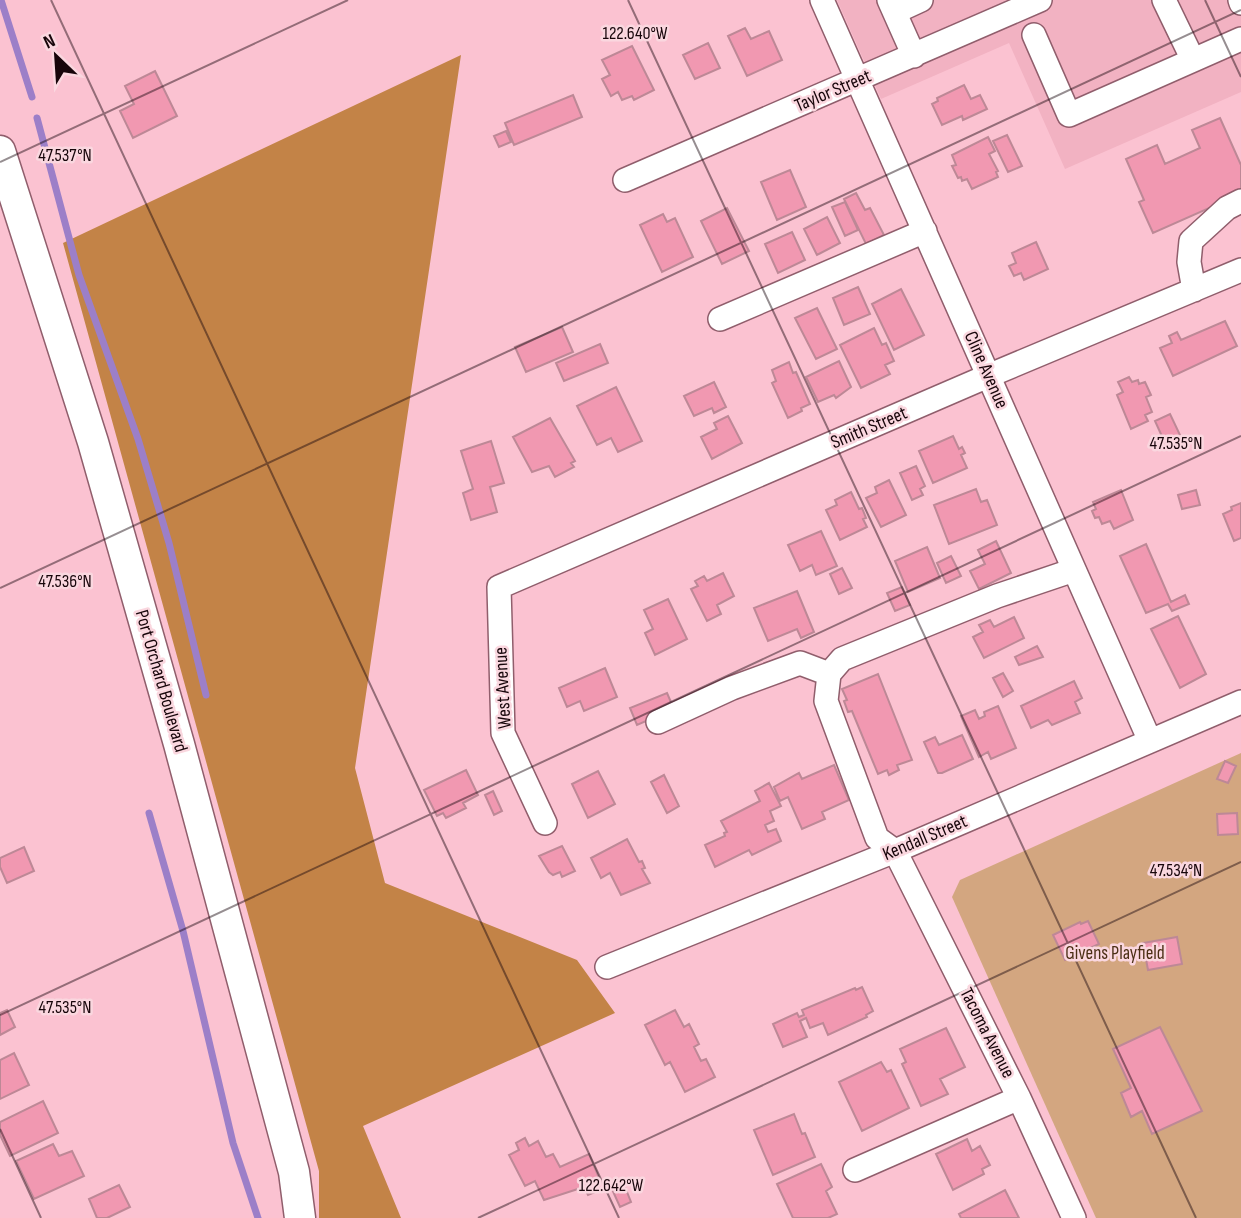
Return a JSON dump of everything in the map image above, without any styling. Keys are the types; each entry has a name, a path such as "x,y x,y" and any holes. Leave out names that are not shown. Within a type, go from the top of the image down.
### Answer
{"main road":[{"name":"Port Orchard Boulevard","path":"0,151 93,442 179,744 294,1172 300,1218"}],"street":[{"name":"Cline Avenue","path":"822,0 1150,741"},
{"path":"914,56 892,6 921,0"},
{"name":"Taylor Street","path":"625,180 914,56 1001,8 1040,0"},
{"path":"1164,0 1193,61"},
{"path":"1034,35 1069,115 1241,39"},
{"path":"1194,290 1189,262 1191,242 1227,208 1241,201"},
{"path":"720,319 925,231"},
{"name":"Smith Street","path":"499,587 1241,270"},
{"path":"658,722 732,688 800,663 829,674 842,659 997,596 1074,570"},
{"name":"West Avenue","path":"499,587 503,733 545,823"},
{"name":"Tacoma Avenue","path":"829,674 826,701 877,838 895,851 1020,1098 1074,1218"},
{"name":"Kendall Street","path":"607,967 895,851 1241,702"},
{"path":"855,1170 1020,1098"}],"shaded area":[{"path":"837,0 1241,0 1241,92 1065,169 1009,43 881,99"},
{"path":"461,55 355,768 385,883 577,960 615,1013 363,1126 401,1218 319,1218 319,1171 63,243"}],"green space":[{"name":"Givens Playfield","path":"1241,753 1241,1218 1096,1218 952,897 960,880"}],"building":[{"path":"745,28 751,39 769,31 782,60 747,76 728,36"},
{"path":"708,43 720,68 695,79 683,55"},
{"path":"632,46 654,90 634,100 632,96 622,100 618,92 611,96 602,79 610,75 602,60"},
{"path":"155,71 177,116 133,138 120,111 134,104 125,86"},
{"path":"964,85 971,99 980,95 987,109 963,120 962,116 942,125 932,104 938,101 937,98"},
{"path":"573,95 582,117 514,145 505,123"},
{"path":"1220,118 1241,165 1241,194 1153,233 1139,202 1144,200 1126,159 1157,145 1165,164 1200,148 1192,130"},
{"path":"506,131 511,142 499,147 494,136"},
{"path":"1007,135 1022,166 1008,172 993,141"},
{"path":"988,137 995,151 989,154 998,171 998,177 972,189 967,179 962,181 961,177 958,178 952,166 956,165 952,155"},
{"path":"790,170 806,207 777,220 761,182"},
{"path":"856,193 865,210 870,208 884,235 866,244 844,199"},
{"path":"845,202 858,230 845,236 832,207"},
{"path":"727,208 749,251 722,264 701,221"},
{"path":"663,214 667,222 675,218 693,257 662,272 640,225"},
{"path":"827,217 840,243 817,255 804,229"},
{"path":"792,232 805,260 778,273 765,244"},
{"path":"1036,242 1048,269 1024,280 1021,273 1014,276 1009,266 1016,263 1012,253"},
{"path":"858,287 870,314 844,325 833,298"},
{"path":"901,289 924,335 894,350 872,304"},
{"path":"817,308 837,349 816,359 795,318"},
{"path":"1225,321 1237,346 1173,376 1160,348 1172,343 1169,336 1177,332 1181,340"},
{"path":"562,327 573,352 526,372 515,347"},
{"path":"874,328 882,345 886,343 894,361 885,365 890,374 861,388 840,345"},
{"path":"600,344 608,363 564,381 556,363"},
{"path":"839,361 851,387 836,398 834,395 818,402 806,377"},
{"path":"789,362 810,404 788,418 772,383 776,381 772,370"},
{"path":"1129,377 1132,382 1145,382 1151,395 1146,397 1152,412 1145,415 1148,421 1131,429 1117,395 1123,392 1118,382"},
{"path":"714,382 726,407 714,413 712,408 694,416 684,396"},
{"path":"616,387 642,441 618,452 611,438 597,445 577,406"},
{"path":"1170,414 1180,435 1165,443 1155,421"},
{"path":"728,416 742,443 712,459 701,437 717,429 714,423"},
{"path":"550,418 575,461 571,463 574,467 555,477 549,466 532,472 513,437"},
{"path":"953,436 959,449 962,447 965,453 961,455 967,468 933,483 919,451"},
{"path":"491,441 504,483 490,487 497,512 471,520 463,493 473,489 461,451"},
{"path":"916,466 925,486 920,489 923,495 912,500 900,473"},
{"path":"889,480 906,515 881,527 866,498 877,493 875,487"},
{"path":"976,489 981,502 987,500 997,525 949,544 934,505"},
{"path":"1121,490 1133,520 1114,529 1110,521 1102,524 1099,517 1095,518 1092,511 1096,509 1093,502"},
{"path":"1196,490 1200,505 1182,509 1178,495"},
{"path":"851,492 859,509 862,508 867,527 840,540 826,510 837,505 835,500"},
{"path":"1241,503 1241,538 1234,541 1223,514"},
{"path":"821,531 837,566 816,575 812,565 800,571 788,545"},
{"path":"996,541 1011,573 979,589 970,571 985,564 978,550"},
{"path":"1146,544 1171,602 1185,595 1189,604 1172,611 1168,604 1146,613 1120,556"},
{"path":"927,547 940,578 908,592 895,561"},
{"path":"951,556 961,576 946,583 937,563"},
{"path":"842,568 852,588 839,594 830,574"},
{"path":"723,573 734,596 717,605 721,614 707,621 691,589 698,586 695,581 704,576 707,581"},
{"path":"902,587 910,605 895,611 887,593"},
{"path":"797,591 814,632 801,638 797,629 768,641 754,608"},
{"path":"668,599 687,639 655,655 645,633 653,629 644,610"},
{"path":"1178,616 1206,674 1180,688 1151,629"},
{"path":"1014,617 1024,638 984,658 973,637 983,632 979,625 990,620 994,627"},
{"path":"1037,646 1043,657 1019,665 1015,657"},
{"path":"605,668 617,697 584,711 580,701 567,707 559,688"},
{"path":"1003,673 1013,691 1003,697 993,678"},
{"path":"878,674 912,760 897,765 899,770 889,775 887,770 878,774 852,711 848,712 842,689"},
{"path":"1074,681 1082,698 1075,702 1080,713 1052,725 1048,720 1031,728 1021,706"},
{"path":"667,693 674,709 637,725 630,708"},
{"path":"998,706 1016,748 991,759 988,752 979,757 961,716 975,710 979,719 985,716 984,712"},
{"path":"962,735 973,759 938,773 924,742 935,737 939,745"},
{"path":"1225,761 1236,766 1228,783 1217,779"},
{"path":"834,765 849,800 822,812 825,819 802,829 788,797 780,801 774,787 799,773 802,779"},
{"path":"466,770 478,795 463,803 466,808 446,818 443,813 437,816 424,790"},
{"path":"598,771 615,804 588,818 572,784"},
{"path":"664,775 679,806 667,813 651,782"},
{"path":"769,783 781,806 770,811 774,821 765,825 768,832 776,829 781,841 752,855 749,850 715,867 705,845 725,836 724,833 727,832 721,821 760,801 755,791"},
{"path":"493,791 502,811 494,815 485,795"},
{"path":"1237,813 1238,834 1218,835 1217,814"},
{"path":"627,839 639,862 642,861 645,868 642,869 650,883 621,895 610,873 601,878 591,858"},
{"path":"562,846 575,871 562,877 560,872 553,875 549,872 539,856"},
{"path":"24,847 34,871 7,883 0,867 0,858"},
{"path":"1088,921 1099,944 1065,960 1053,935"},
{"path":"1177,937 1182,964 1148,970 1143,943"},
{"path":"862,987 873,1011 866,1015 867,1017 828,1035 823,1023 810,1028 806,1018 800,1021 807,1037 783,1047 773,1024 797,1013 799,1017 804,1015 802,1010"},
{"path":"7,1010 15,1027 0,1035 0,1013"},
{"path":"675,1010 684,1027 689,1024 699,1044 694,1047 701,1061 706,1059 715,1077 685,1092 670,1062 665,1065 645,1025"},
{"path":"1160,1027 1202,1111 1152,1134 1142,1111 1131,1117 1121,1093 1131,1088 1113,1049"},
{"path":"946,1028 965,1067 940,1079 948,1094 921,1106 902,1064 906,1062 900,1049"},
{"path":"14,1053 29,1085 0,1099 0,1060"},
{"path":"881,1062 887,1072 891,1070 909,1108 862,1131 839,1082"},
{"path":"43,1101 58,1133 10,1156 0,1135 0,1122"},
{"path":"794,1114 815,1157 773,1175 754,1130"},
{"path":"525,1138 529,1146 538,1141 546,1157 553,1154 560,1167 589,1154 600,1180 596,1181 600,1190 588,1195 584,1187 544,1200 535,1181 525,1186 509,1155 519,1150 516,1143"},
{"path":"967,1139 972,1151 980,1146 990,1165 982,1169 984,1174 953,1190 936,1154"},
{"path":"53,1144 59,1156 72,1151 84,1176 34,1199 16,1161"},
{"path":"821,1164 832,1187 826,1191 837,1214 828,1218 793,1218 777,1184"},
{"path":"623,1182 631,1202 620,1207 611,1187"},
{"path":"119,1185 130,1207 107,1218 97,1218 89,1199"},
{"path":"1005,1190 1019,1218 961,1218 959,1214"}],"waterway":[{"path":"1,0 32,97"},
{"path":"37,118 79,275 138,439 169,543 206,695"},
{"path":"149,813 183,931 233,1143 258,1218"}]}
